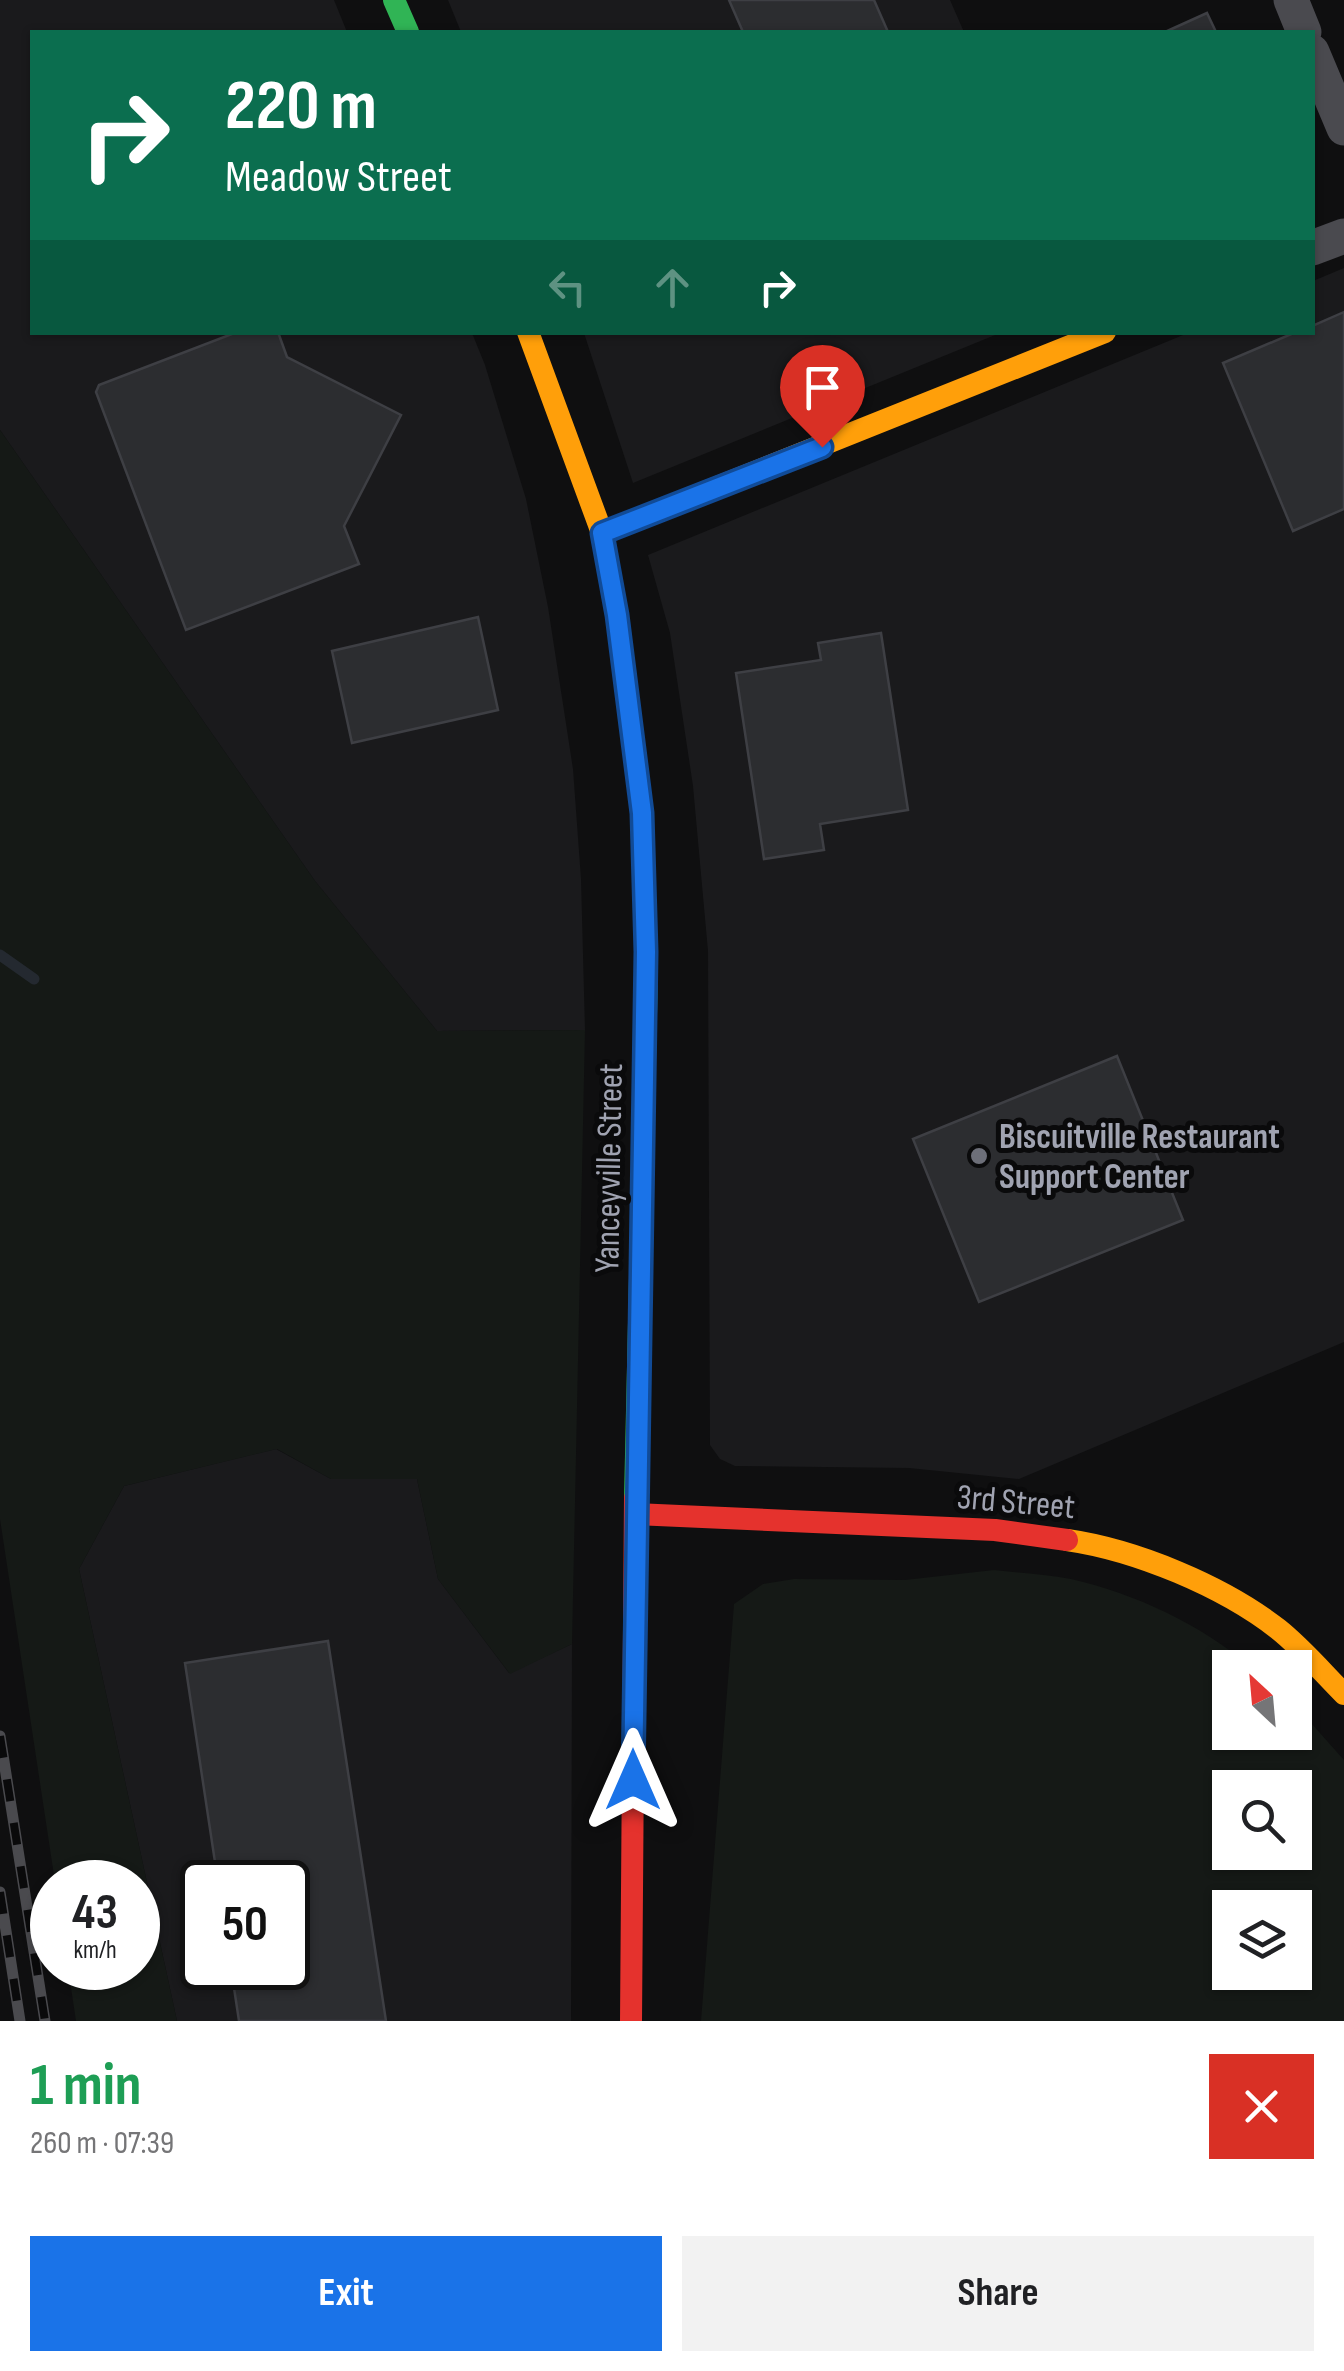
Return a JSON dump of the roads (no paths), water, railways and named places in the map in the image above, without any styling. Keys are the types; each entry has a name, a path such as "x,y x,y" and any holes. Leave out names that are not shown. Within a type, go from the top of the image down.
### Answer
{"main road":[{"path":"394,0 407,30"},
{"name":"Yanceyville Street","path":"529,335 602,533 617,615 642,813 646,987 635,1514 631,2021"},
{"path":"602,533 1098,335"},
{"name":"3rd Street","path":"635,1514 994,1530 1106,1546 1208,1587 1278,1629 1344,1694"}],"street":[{"path":"1291,0 1303,30"},
{"path":"1315,59 1344,128"},
{"path":"1315,247 1344,236"}],"waterway":[{"path":"0,955 34,979"}],"railway":[{"path":"0,1736 45,2021"},
{"path":"0,1892 20,2021"}],"place":[{"name":"Biscuitville Restaurant Support Center","path":"979,1156"}]}
